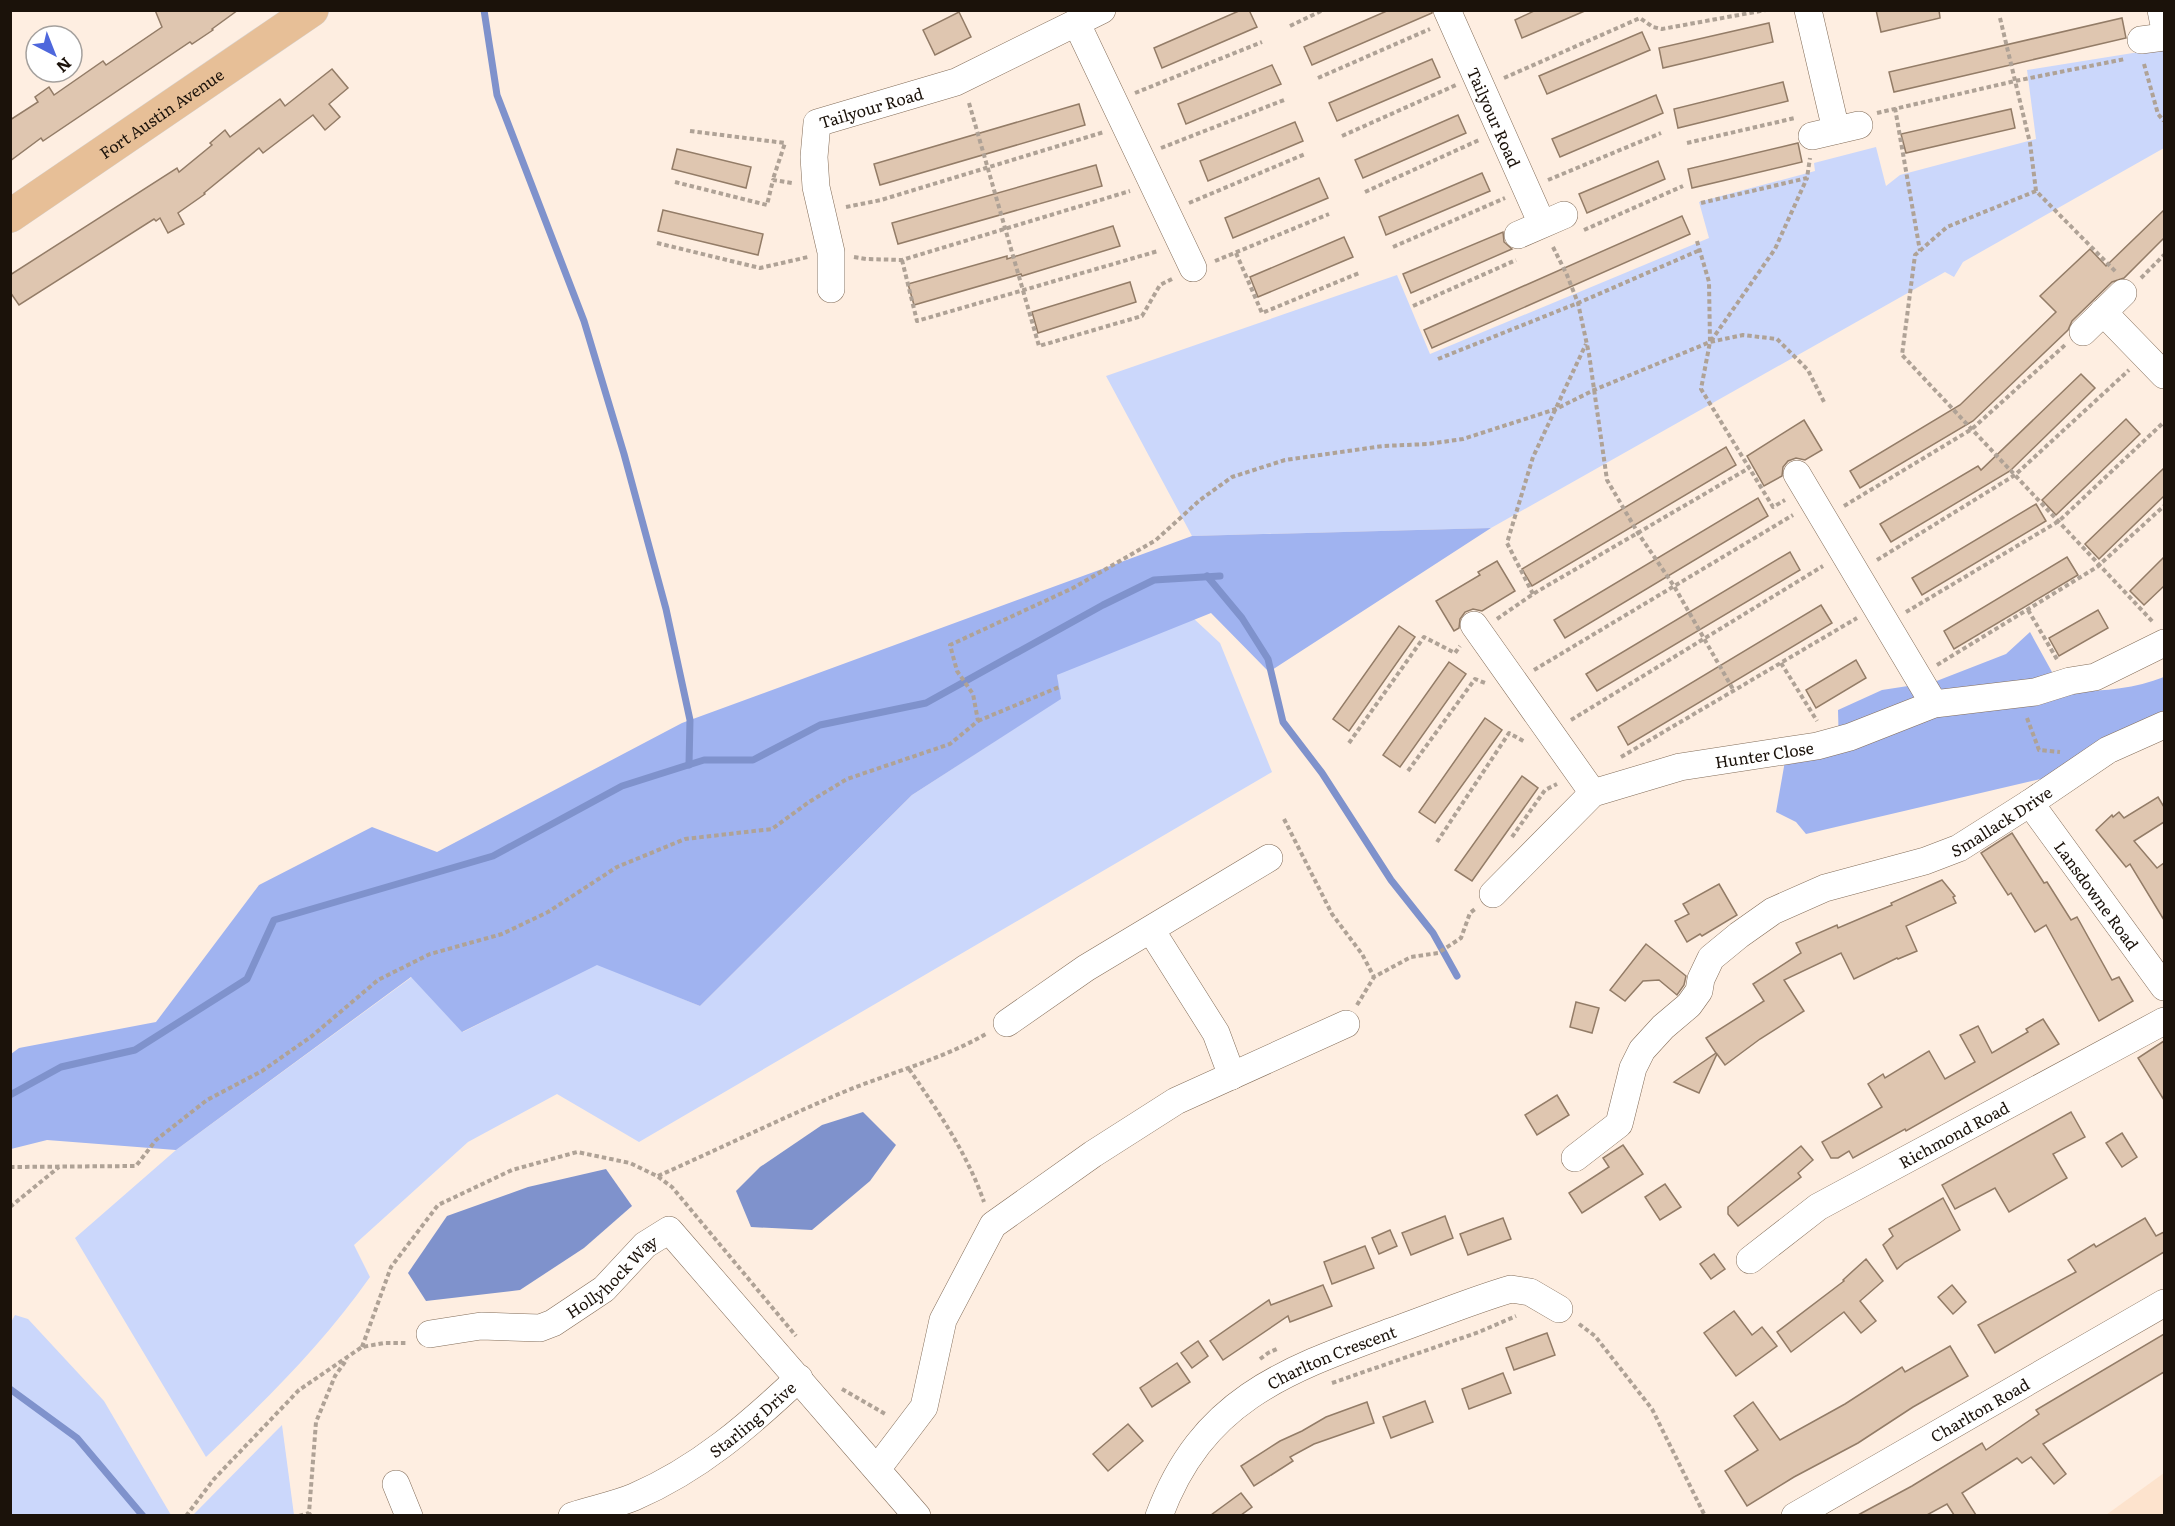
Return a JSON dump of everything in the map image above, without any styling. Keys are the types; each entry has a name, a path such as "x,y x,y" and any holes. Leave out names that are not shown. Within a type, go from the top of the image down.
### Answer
{"main road":[{"name":"Fort Austin Avenue","path":"10,216 312,10"}],"street":[{"name":"Tailyour Road","path":"831,289 831,252 819,200 814,157 817,123 963,79 1102,10"},
{"path":"1808,10 1843,123"},
{"path":"2161,10 2164,25"},
{"name":"Tailyour Road","path":"1449,15 1526,189 1558,229"},
{"path":"1077,24 1181,244 1205,264"},
{"path":"1518,247 1558,229"},
{"path":"2083,332 2123,293"},
{"path":"2103,312 2164,375"},
{"path":"1797,474 1934,704"},
{"path":"1476,628 1588,786"},
{"name":"Hunter Close","path":"1493,894 1588,786 1680,767 1830,743 1934,704 2035,692 2070,681 2095,677 2161,635"},
{"name":"Smallack Drive","path":"1575,1158 1619,1124 1633,1068 1642,1050 1689,1005 1699,991 1701,979 1711,958 1773,911 1825,888 1925,861 1959,848 2108,750 2164,725"},
{"name":"Lansdowne Road","path":"2030,803 2164,987"},
{"path":"1007,1023 1086,968 1269,858"},
{"path":"1151,930 1216,1033 1232,1076"},
{"name":"Richmond Road","path":"1750,1260 1818,1207 2164,1021"},
{"path":"877,1469 924,1407 943,1320 993,1225 1093,1155 1176,1101 1346,1024"},
{"name":"Hollyhock Way","path":"430,1334 481,1326 540,1328 554,1323 604,1289 645,1245 669,1230 799,1378"},
{"name":"Charlton Crescent","path":"1159,1515 1184,1462 1208,1432 1239,1402 1295,1369 1511,1289 1530,1292 1553,1306"},
{"name":"Charlton Road","path":"1794,1515 2164,1303"},
{"name":"Starling Drive","path":"572,1515 634,1497 690,1468 750,1425 799,1378 917,1515"},
{"path":"396,1484 410,1515"}],"path":[{"path":"1290,26 1323,10"},
{"path":"1341,136 1640,18 1653,27 1662,29 1766,10"},
{"path":"1318,78 1449,15"},
{"path":"2000,18 2030,142 2036,190 2132,287 2123,293"},
{"path":"773,180 819,200 881,200 987,168 1119,114 1262,42"},
{"path":"1687,143 1843,123 1895,108 2015,81 2148,44 2144,62 2158,114 2164,121"},
{"path":"963,79 1040,346 1142,316 1160,285"},
{"path":"1139,156 1284,100"},
{"path":"1895,108 1920,251"},
{"path":"1710,342 1775,249 1807,178 1843,123"},
{"path":"1365,192 1500,130"},
{"path":"675,182 767,205 785,142 690,131"},
{"path":"1394,248 1660,133"},
{"path":"1166,213 1305,154"},
{"path":"1701,203 1807,178"},
{"path":"866,260 902,260 1153,184"},
{"path":"1683,186 1558,229 1567,275 1578,303 1587,343 1607,480 1638,533 1674,586 1734,691"},
{"path":"2036,190 1947,226 1915,255 1902,355 2059,520 2161,635"},
{"path":"1205,264 1329,214"},
{"path":"1697,242 1709,282 1710,342 1701,389 1773,507"},
{"path":"657,243 760,268 831,252"},
{"path":"902,260 917,321 1181,244"},
{"path":"1413,306 1518,247"},
{"path":"1438,359 1578,303 1700,250"},
{"path":"1236,253 1262,313 1359,273"},
{"path":"2147,272 2164,255"},
{"path":"978,721 973,694 957,671 950,645 1073,588 1156,540 1200,500 1232,477 1285,460 1383,446 1428,444 1463,439 1556,409 1594,390 1710,342 1743,335 1777,339 1808,370 1825,404"},
{"path":"1533,594 1507,543 1533,457 1587,343"},
{"path":"1514,682 1674,586 1972,429 2057,351"},
{"path":"1437,842 1509,734 1530,744 1704,639 2015,475 2145,355"},
{"path":"1588,786 1781,663 1881,616 2059,520 2164,422"},
{"path":"1349,743 1424,636 1455,653 1476,628 1749,468"},
{"path":"1917,677 2100,565 2164,506"},
{"path":"2028,610 2070,681"},
{"path":"1781,663 1830,743"},
{"path":"1408,771 1475,679"},
{"path":"10,1167 136,1166 156,1140 207,1100 262,1071 304,1042 378,980 430,954 502,934 539,917 617,867 686,839 771,830 847,778 950,744 978,721 1059,687"},
{"path":"2035,692 2026,715 2038,750"},
{"path":"1284,819 1332,914 1362,954 1374,977"},
{"path":"1346,1024 1374,977 1411,957 1438,953 1461,938 1470,914 1493,894"},
{"path":"657,1176 800,1110 863,1084 909,1069 980,1038 1007,1023"},
{"path":"909,1069 950,1128 978,1184 993,1225"},
{"path":"362,1347 391,1267 438,1205 512,1170 577,1152 630,1163 657,1176 677,1193 776,1310"},
{"path":"10,1207 60,1167"},
{"path":"1322,1387 1553,1306 1596,1336 1653,1409 1705,1515"},
{"path":"186,1515 214,1479 299,1390 362,1347 384,1343"},
{"path":"299,1515 310,1514 316,1422 335,1376 350,1356"},
{"path":"837,1384 843,1391 885,1414"}],"shaded area":[{"path":"2164,48 2164,148 1963,262 1954,277 1945,272 1491,528 1192,536 1106,376 1397,275 1430,354 1709,238 1699,202 1815,171 1814,163 1876,147 1886,186 1900,175 2036,139 2027,70"},
{"path":"1491,528 1269,672 1211,613 1057,675 1061,699 912,795 700,1006 597,965 462,1032 411,977 176,1150 47,1140 11,1149 11,1054 19,1048 156,1022 259,885 372,827 437,852 682,723 1192,536"},
{"path":"1179,605 1220,643 1272,772 639,1142 557,1094 468,1142 354,1245 370,1277 313,1349 206,1457 75,1238 176,1150 412,977 463,1032 597,964 700,1006 912,795 1060,699 1057,675"},
{"path":"2030,632 2052,672 2059,691 2113,689 2139,685 2164,677 2164,716 2049,777 1806,834 1796,822 1776,812 1785,761 1839,749 1838,710 1882,690 1934,682 2006,654"},
{"path":"863,1112 896,1145 870,1181 812,1230 751,1227 736,1191 760,1167 822,1125"},
{"path":"606,1169 632,1206 584,1248 520,1290 426,1301 408,1273 447,1216 528,1187"},
{"path":"15,1315 28,1319 104,1401 171,1515 11,1515 10,1324"},
{"path":"282,1425 294,1515 193,1515"},
{"path":"2164,1473 2164,1515 2106,1515"}],"building":[{"path":"155,10 238,10 192,44 190,42 43,141 41,138 10,161 10,120 38,102 35,97 49,87 54,95 70,84 84,84 84,74 103,61 106,65 162,27"},
{"path":"1241,10 1249,10 1257,27 1162,68 1154,48"},
{"path":"1389,10 1432,10 1432,13 1312,65 1304,47"},
{"path":"1536,10 1587,10 1522,38 1515,20"},
{"path":"1876,10 1939,10 1940,18 1881,32"},
{"path":"959,12 971,37 935,55 923,30"},
{"path":"2122,18 2126,38 1894,92 1889,72"},
{"path":"1769,23 1773,42 1663,68 1659,48"},
{"path":"1642,32 1650,50 1547,94 1539,76"},
{"path":"1432,59 1440,77 1337,121 1329,103"},
{"path":"1272,65 1281,84 1186,124 1178,104"},
{"path":"332,69 348,88 329,104 340,117 325,130 313,115 263,153 259,148 205,194 178,213 184,224 168,233 160,218 156,221 154,219 19,305 10,292 10,275 177,168 179,172 212,145 210,143 225,130 230,137 280,99 285,106"},
{"path":"1783,82 1788,101 1678,128 1674,109"},
{"path":"1656,95 1663,113 1560,157 1552,139"},
{"path":"1079,104 1085,125 880,185 874,164"},
{"path":"2011,109 2015,128 1906,153 1901,134"},
{"path":"1458,115 1466,133 1363,178 1355,160"},
{"path":"1295,122 1303,141 1208,181 1200,161"},
{"path":"1798,143 1802,162 1692,188 1688,169"},
{"path":"677,149 751,167 746,188 672,169"},
{"path":"1658,161 1665,179 1587,213 1579,194"},
{"path":"1096,165 1102,186 898,244 892,223"},
{"path":"1482,173 1490,191 1386,235 1379,217"},
{"path":"1319,178 1328,198 1233,238 1225,218"},
{"path":"663,210 763,234 758,255 658,231"},
{"path":"2164,210 2164,238 2124,278 2112,282 2072,321 2068,330 1973,421 1860,488 1850,471 1960,405 2056,312 2040,296 2090,249 2106,266"},
{"path":"1682,216 1690,234 1432,348 1424,330"},
{"path":"1113,226 1120,246 1022,276 1021,274 914,305 908,284 1007,256 1007,259"},
{"path":"1503,232 1504,242 1512,249 1411,293 1403,274"},
{"path":"1344,237 1353,257 1258,297 1250,277"},
{"path":"1130,282 1136,302 1038,333 1032,312"},
{"path":"2081,374 2095,388 2010,471 1891,542 1880,524 1978,466 1981,470"},
{"path":"2126,419 2140,434 2056,515 2042,500"},
{"path":"1804,420 1822,450 1805,460 1796,458 1788,461 1783,467 1782,476 1764,486 1747,456"},
{"path":"1726,447 1736,465 1532,586 1522,569"},
{"path":"2164,468 2164,496 2099,559 2085,544"},
{"path":"1758,498 1768,516 1565,638 1554,620"},
{"path":"2036,504 2046,521 1922,595 1912,578"},
{"path":"1790,552 1800,570 1597,691 1586,674"},
{"path":"2067,557 2078,575 1954,649 1944,631"},
{"path":"2164,557 2164,586 2144,605 2130,591"},
{"path":"1497,561 1515,591 1482,611 1473,609 1465,612 1460,619 1459,628 1454,631 1436,601 1480,575 1478,572"},
{"path":"1821,605 1832,623 1628,745 1618,727"},
{"path":"2098,610 2108,628 2059,656 2049,638"},
{"path":"1399,626 1415,637 1349,731 1333,719"},
{"path":"1856,660 1866,678 1816,708 1806,690"},
{"path":"1449,662 1466,674 1400,767 1383,755"},
{"path":"1485,718 1502,730 1435,823 1419,812"},
{"path":"1522,776 1538,788 1472,881 1455,870"},
{"path":"2158,797 2164,807 2164,822 2134,841 2157,868 2164,863 2164,920 2130,864 2126,867 2096,830 2112,815 2113,817 2119,812 2124,818"},
{"path":"2012,833 2071,920 2077,917 2112,980 2119,977 2133,1001 2099,1021 2046,925 2035,932 2011,893 2008,895 1981,853"},
{"path":"1942,880 1955,896 1953,897 1956,903 1906,926 1917,951 1854,979 1841,953 1784,980 1804,1011 1725,1065 1717,1054 1699,1093 1674,1082 1716,1053 1706,1038 1764,1001 1753,984 1801,953 1796,943 1892,905 1891,903"},
{"path":"1719,884 1737,915 1702,936 1700,934 1687,942 1675,921 1689,914 1683,904"},
{"path":"1646,944 1686,976 1684,985 1677,995 1659,980 1643,981 1625,1001 1610,990"},
{"path":"1576,1002 1599,1008 1592,1033 1570,1027"},
{"path":"2043,1019 2059,1044 1906,1131 1905,1129 1853,1158 1849,1151 1838,1158 1831,1158 1822,1142 1882,1107 1868,1084 1883,1074 1885,1078 1929,1051 1945,1079 1975,1062 1960,1035 1978,1026 1992,1053 2028,1032 2026,1029"},
{"path":"2164,1041 2164,1100 2138,1058"},
{"path":"1557,1095 1569,1115 1537,1135 1525,1115"},
{"path":"2071,1112 2085,1137 2053,1154 2067,1178 2009,1212 1995,1188 1955,1209 1942,1185"},
{"path":"2122,1133 2137,1157 2122,1167 2106,1143"},
{"path":"1623,1145 1643,1174 1582,1213 1569,1193 1609,1167 1603,1158"},
{"path":"1801,1146 1813,1160 1798,1173 1801,1177 1738,1226 1728,1214 1728,1207"},
{"path":"1665,1184 1681,1207 1660,1220 1645,1197"},
{"path":"1943,1198 1960,1230 1897,1269 1883,1245 1893,1236 1889,1229"},
{"path":"1445,1216 1453,1238 1411,1255 1402,1233"},
{"path":"1503,1218 1511,1239 1468,1255 1460,1234"},
{"path":"2145,1218 2156,1236 2164,1232 2164,1252 1995,1353 1978,1325 2076,1272 2068,1260 2094,1244 2096,1247"},
{"path":"1390,1230 1397,1246 1379,1254 1372,1238"},
{"path":"1365,1246 1374,1268 1332,1284 1324,1262"},
{"path":"1714,1254 1725,1269 1711,1279 1700,1264"},
{"path":"1866,1259 1883,1281 1860,1301 1876,1321 1861,1333 1844,1312 1791,1352 1777,1332 1844,1281"},
{"path":"1323,1285 1332,1306 1290,1322 1288,1316 1223,1360 1210,1341 1269,1300 1271,1305"},
{"path":"1952,1285 1966,1302 1953,1314 1938,1297"},
{"path":"1734,1311 1752,1335 1762,1327 1777,1346 1736,1376 1704,1333"},
{"path":"1547,1333 1555,1355 1514,1370 1506,1348"},
{"path":"2164,1334 2164,1372 2043,1444 2066,1474 2054,1484 2031,1457 2022,1463 2017,1458 1962,1493 1976,1515 1954,1515 1947,1504 1927,1515 1858,1515 1912,1486 1982,1443 1986,1450 2039,1414 2036,1410"},
{"path":"1198,1341 1208,1356 1192,1368 1181,1353"},
{"path":"1950,1346 1968,1376 1913,1407 1858,1443 1794,1477 1747,1506 1725,1471 1758,1450 1734,1416 1753,1402 1780,1440 1845,1404 1902,1367 1905,1372"},
{"path":"1177,1363 1190,1382 1152,1407 1140,1388"},
{"path":"1503,1373 1511,1393 1469,1409 1462,1389"},
{"path":"1425,1401 1433,1422 1391,1438 1383,1417"},
{"path":"1367,1402 1374,1423 1314,1444 1290,1457 1293,1461 1254,1486 1241,1466 1280,1441 1326,1417"},
{"path":"1128,1424 1143,1441 1108,1471 1093,1454"},
{"path":"1241,1493 1252,1507 1241,1515 1211,1515"}],"waterway":[{"path":"484,10 497,95 584,321 624,454 666,609 690,720 689,765"},
{"path":"1207,576 1242,618 1268,659 1283,722 1322,773 1391,880 1433,933 1457,976"},
{"path":"10,1095 61,1067 135,1050 247,979 274,920 493,856 622,786 704,760 753,760 820,725 926,703 1103,605 1154,580 1220,576"},
{"path":"10,1389 77,1438 143,1516"}]}
